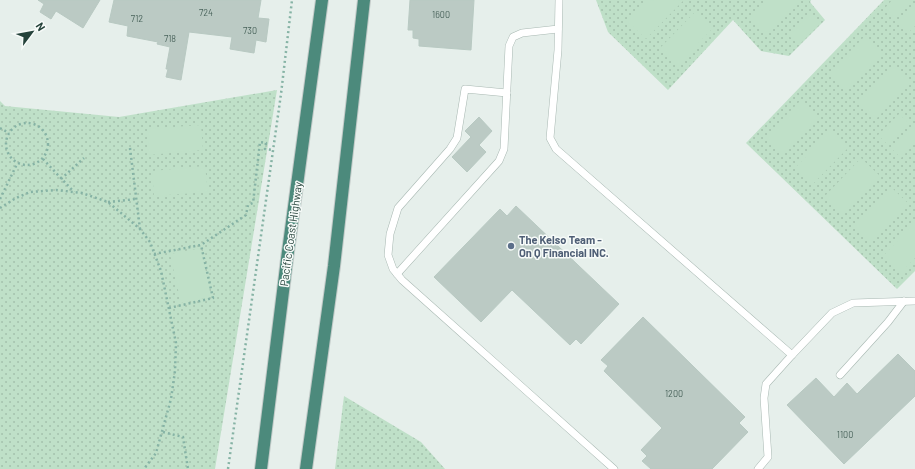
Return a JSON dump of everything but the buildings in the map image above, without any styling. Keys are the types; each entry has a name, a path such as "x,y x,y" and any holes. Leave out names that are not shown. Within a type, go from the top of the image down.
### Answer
{"highway":[{"name":"Pacific Coast Highway","path":"261,469 322,0"},
{"path":"306,469 334,266 364,0"}],"lane":[{"path":"559,0 558,50 550,138 556,149 792,355"},
{"path":"397,274 499,161 504,149 509,46 513,37 522,33 558,29"},
{"path":"507,93 465,89 457,138 450,149 398,208 390,234 388,255 393,269 397,274 614,469"},
{"path":"840,375 888,322 904,301"},
{"path":"758,469 768,457 764,398 766,384 792,355 832,313 853,303 915,301"}],"path":[{"path":"228,469 281,94 292,0"},
{"path":"22,123 31,123 38,126 48,139 46,155 43,159 34,165 26,166 17,164 10,158 6,150 6,141 9,133 22,123"},
{"path":"0,128 9,133"},
{"path":"154,254 201,245 246,216 248,205 253,203 260,142 266,143 265,149 273,150"},
{"path":"130,148 140,229"},
{"path":"61,179 84,158"},
{"path":"43,159 74,192"},
{"path":"0,199 17,164"},
{"path":"0,208 16,198 30,192 56,190 82,193 108,202 140,229 150,242 161,271 176,343 175,371 171,399 163,432 156,453 144,469"},
{"path":"108,202 136,199"},
{"path":"169,308 213,298 201,245"},
{"path":"163,432 183,437 188,469"}],"green space":[{"path":"596,0 811,0 810,2 825,20 789,56 761,51 733,20 668,90 608,32"},
{"path":"650,0 683,1 646,39 628,22"},
{"path":"766,0 800,0 766,35 749,18"},
{"path":"884,0 915,0 915,271 897,289 746,143"},
{"path":"892,0 912,0 895,17 885,8"},
{"path":"915,6 915,26 909,32 899,22"},
{"path":"696,11 713,28 677,66 659,49"},
{"path":"810,14 820,24 799,45 789,36"},
{"path":"865,36 883,53 846,91 828,74"},
{"path":"894,65 912,82 875,120 858,103"},
{"path":"277,90 215,469 0,469 0,101 5,106 119,117"},
{"path":"801,100 818,117 782,155 764,138"},
{"path":"899,114 909,123 888,145 878,135"},
{"path":"201,125 203,150 149,155 147,129"},
{"path":"912,126 915,129 915,143 901,158 891,148"},
{"path":"831,130 849,147 812,185 795,168"},
{"path":"861,158 879,175 842,213 825,196"},
{"path":"205,166 208,192 154,196 152,171"},
{"path":"891,187 909,204 872,242 855,225"},
{"path":"915,222 915,258 902,272 884,255"},
{"path":"201,248 211,297 181,303 170,254"},
{"path":"344,396 421,442 445,469 335,469"}],"place":[{"name":"The Kelso Team - On Q Financial INC.","path":"511,246"}]}
